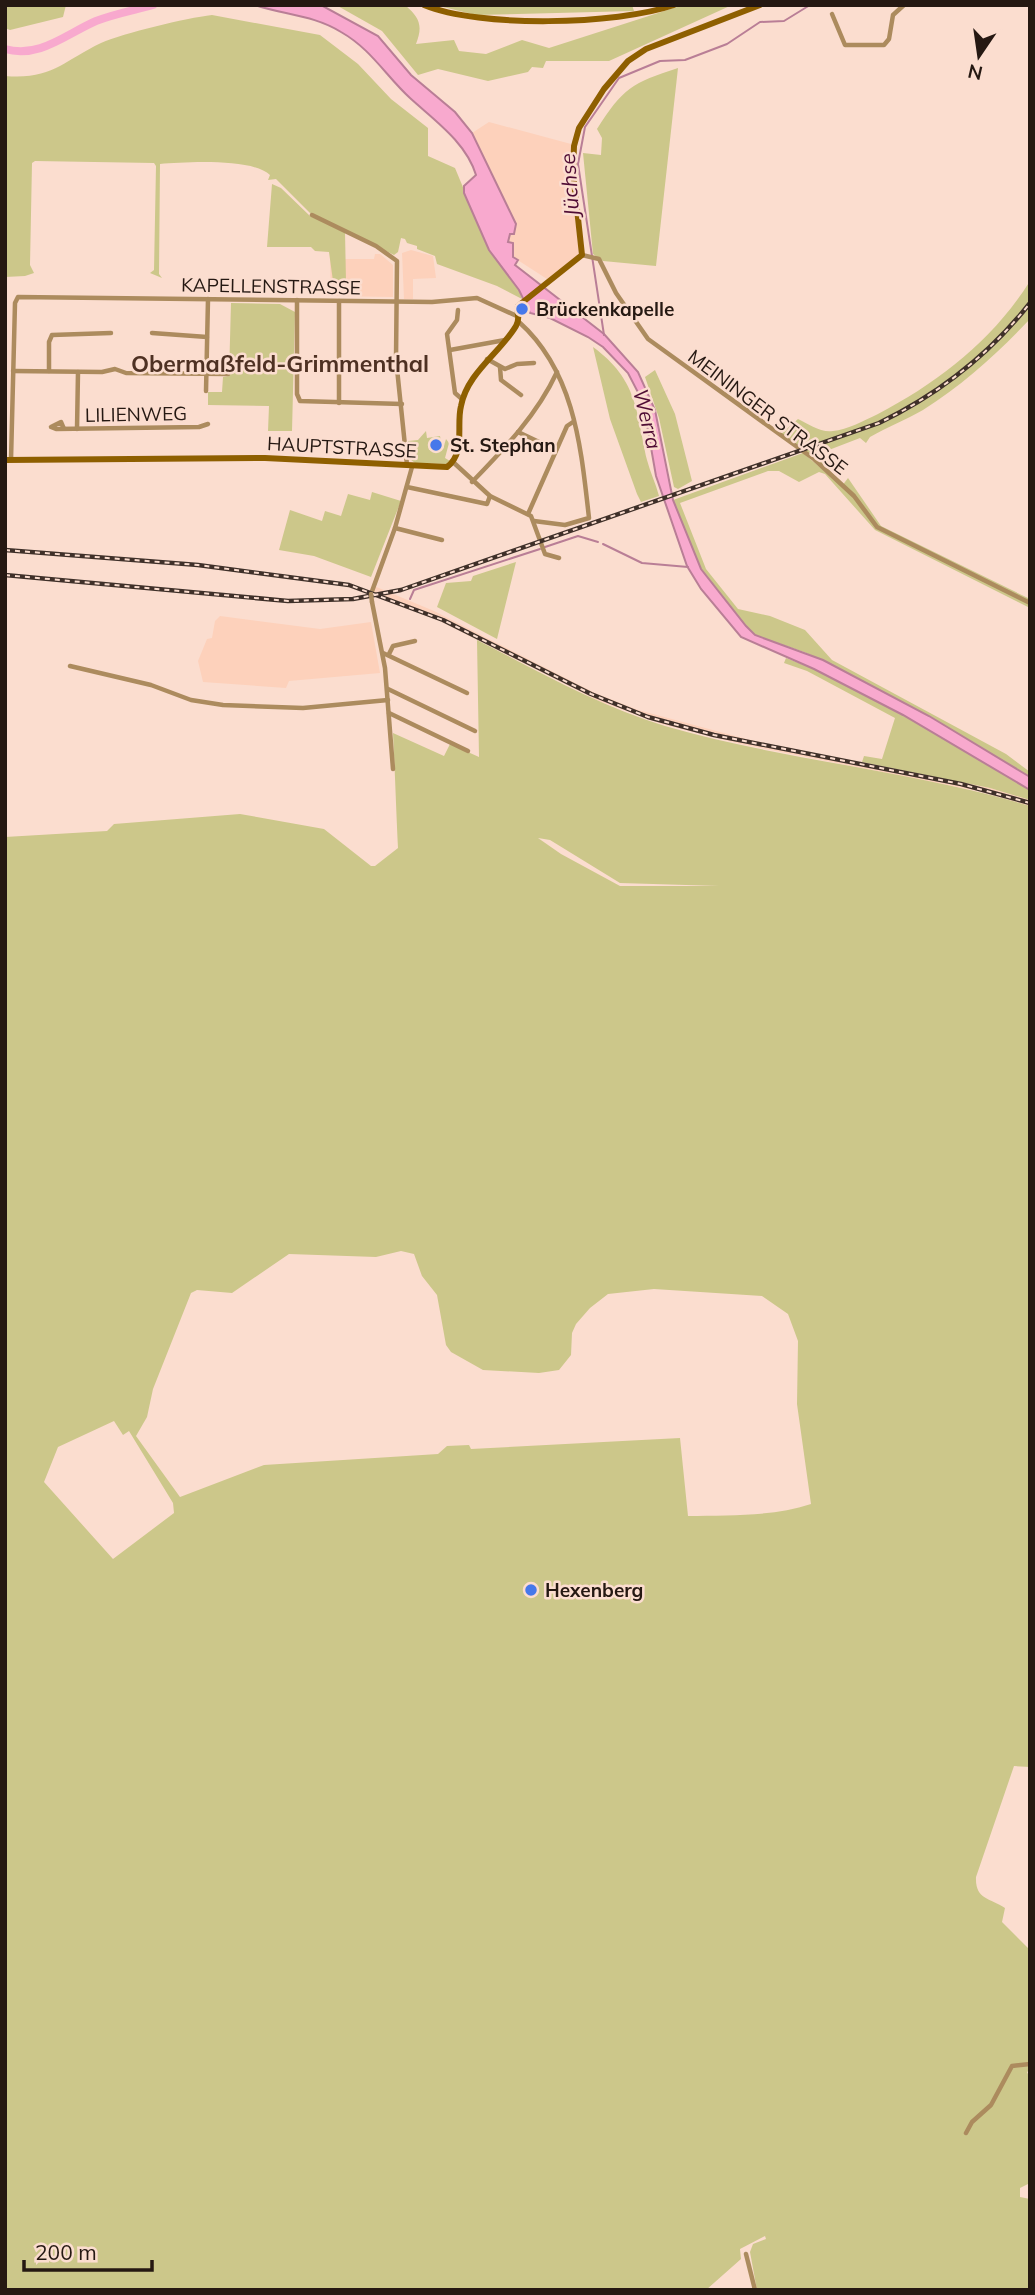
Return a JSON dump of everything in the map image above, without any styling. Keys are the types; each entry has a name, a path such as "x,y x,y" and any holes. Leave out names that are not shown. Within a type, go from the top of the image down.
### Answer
{"main road":[{"path":"424,5 473,17 594,19 635,16 674,5"},
{"path":"453,462 458,449 463,400 488,359 519,320 516,311 520,304 542,284 588,256 573,172 573,146 579,128 604,89 622,66 646,49 760,5"},
{"name":"HAUPTSTRASSE","path":"8,460 265,458 437,468 453,462"}],"street":[{"path":"832,14 845,45 884,45 889,39 892,15 904,5"},
{"path":"312,215 394,257 398,267 396,359 410,466 395,528 372,584 371,594 386,654 393,769"},
{"name":"MEININGER STRASSE","path":"588,256 599,259 616,293 654,345 814,459 853,496 877,527 1030,603"},
{"name":"KAPELLENSTRASSE","path":"13,371 15,303 18,297 398,302 477,298 519,320"},
{"path":"206,391 208,299"},
{"path":"297,300 297,394 303,402 402,404"},
{"path":"338,403 339,301"},
{"path":"458,310 457,320 447,334 455,393 463,400"},
{"path":"519,320 543,345 557,372 579,435 589,518 565,525 534,521"},
{"path":"49,371 49,342 52,335 111,333"},
{"path":"152,333 207,337"},
{"path":"450,350 505,340"},
{"path":"488,359 514,375"},
{"path":"503,368 534,363"},
{"path":"503,368 500,380 521,396"},
{"path":"8,460 13,371 102,372 115,369 126,373 228,374"},
{"path":"77,429 78,372"},
{"path":"472,482 539,405 557,372"},
{"path":"528,513 567,426 573,422"},
{"name":"LILIENWEG","path":"64,429 198,427 208,424"},
{"path":"518,432 556,450"},
{"path":"453,462 490,496 528,513 534,521 545,554 559,558"},
{"path":"407,487 487,504 490,496"},
{"path":"395,528 442,540"},
{"path":"386,654 393,646 415,641"},
{"path":"386,654 467,693"},
{"path":"70,666 151,685 212,704 303,708 388,701"},
{"path":"388,689 475,731"},
{"path":"388,713 468,751"},
{"path":"966,2133 972,2122 991,2105 1014,2064 1030,2064"},
{"path":"746,2254 755,2290"}],"shaded area":[{"path":"5,5 66,5 63,17 10,30 5,28"},
{"path":"336,5 405,5 419,23 416,44 454,40 459,51 486,54 522,40 549,48 683,5 732,5 609,61 546,61 543,68 532,67 528,72 488,81 438,69 418,75 382,31"},
{"path":"435,5 632,5 634,11 476,15"},
{"path":"212,15 320,35 358,64 391,99 428,128 428,156 455,168 489,250 519,290 522,299 497,286 437,264 435,256 417,249 417,246 407,243 405,239 401,238 398,252 394,255 310,213 276,179 268,180 270,175 261,170 218,162 160,164 159,274 162,278 150,273 154,270 154,163 35,161 32,163 30,265 34,273 5,277 5,76 46,72 111,39 155,26"},
{"path":"678,68 656,266 603,261 593,254 583,153 601,155 602,138 597,129 622,96 639,83"},
{"path":"489,122 571,144 570,173 579,254 547,279 513,257 513,243 508,242 509,227 514,234 516,224 472,133"},
{"path":"272,184 281,188 310,216 345,232 346,281 333,281 329,252 315,251 311,247 267,247"},
{"path":"411,250 433,256 436,278 413,279 413,299 404,299 402,253"},
{"path":"375,254 380,254 393,265 393,297 331,296 330,259 374,259"},
{"path":"1030,281 1030,319 992,356 938,400 917,414 870,437 866,443 860,438 821,453 820,457 831,467 829,469 781,434 798,419 824,431 844,429 901,402 963,358 982,341"},
{"path":"231,303 280,304 295,312 292,431 268,431 269,406 208,405 208,392 222,392 223,377 229,376"},
{"path":"593,347 608,359 627,384 637,411 647,460 659,496 641,502 637,494 610,419"},
{"path":"655,370 675,414 692,481 678,489 674,487 659,418 645,377"},
{"path":"426,431 427,438 440,436 441,441 428,443 429,450 443,449 446,439 449,443 445,458 450,461 446,464 415,463 410,459 408,441 418,440"},
{"path":"803,453 842,486 848,478 881,526 1030,599 1030,608 875,530 825,474 819,472 799,482 779,471 768,471 680,503 706,569 738,609 770,616 805,630 832,660 1006,754 1030,772 1030,777 837,667 755,635 701,569 673,500"},
{"path":"372,492 401,501 371,577 314,556 279,550 290,510 322,521 325,511 341,516 348,494 370,500"},
{"path":"516,562 497,639 437,607 446,583 471,581 473,576"},
{"path":"374,586 434,611 595,693 638,710 750,740 990,788 1030,800 1030,806 978,791 741,744 662,724 599,701 440,621 373,595"},
{"path":"220,616 320,629 371,622 380,673 289,681 286,688 203,682 198,661 207,639 212,638 215,621"},
{"path":"477,640 593,698 665,726 756,748 940,783 1030,806 1030,1767 1014,1766 976,1877 976,1885 984,1897 1005,1908 1002,1922 1030,1950 1030,2070 1027,2072 1030,2078 1030,2183 1020,2188 1020,2197 1030,2199 1030,2290 757,2290 750,2252 753,2244 766,2239 765,2236 740,2249 741,2259 706,2290 5,2290 5,837 107,831 114,824 240,814 324,829 371,866 375,866 398,848 393,733 444,756 450,744 479,757","holes":["538,838 550,840 620,883 719,886 620,886 561,854","401,1251 414,1254 422,1276 437,1295 446,1345 451,1352 483,1370 539,1373 559,1370 571,1355 572,1333 576,1324 608,1294 654,1289 762,1296 788,1314 798,1341 797,1404 811,1504 766,1513 688,1516 680,1438 471,1449 469,1445 447,1446 438,1454 264,1465 180,1497 136,1436 147,1417 153,1389 191,1293 197,1290 232,1293 289,1254 376,1257","114,1421 123,1435 129,1431 173,1503 174,1513 113,1559 44,1482 58,1447"]},
{"path":"786,658 814,669 933,731 1030,790 1030,800 990,788 862,762 864,756 882,759 895,718 807,671 784,663"}],"water":[{"path":"255,5 321,5 378,36 411,75 455,112 472,133 516,224 514,234 510,234 508,242 513,243 513,257 518,260 515,265 604,334 638,372 655,410 673,500 701,569 746,626 755,635 823,660 929,716 1030,777 1030,790 903,715 814,669 741,637 701,589 687,566 656,476 643,402 628,373 603,347 588,337 550,318 530,313 519,290 489,250 464,193 464,186 476,175 465,152 439,123 401,90 352,39 320,22"}],"waterway":[{"name":"Werra","path":"5,49 29,51 41,48 96,21 153,5"},
{"name":"Jüchse","path":"604,335 578,164 585,127 619,78 660,61 685,60 727,44 760,22 784,21 810,5"},
{"path":"545,547 578,536 598,542"},
{"path":"603,544 642,563 688,567"},
{"path":"410,599 414,590 540,549"}],"railway":[{"path":"5,575 288,601 353,599 401,590 879,423 901,412 962,372 998,340 1030,303"},
{"path":"5,550 198,565 349,585 443,620 591,694 648,717 714,735 961,784 1030,803"}],"place":[{"name":"Brückenkapelle","path":"522,309"},
{"name":"St. Stephan","path":"436,445"},
{"name":"Hexenberg","path":"531,1590"}],"district":[{"name":"Obermaßfeld-Grimmenthal","path":"280,364"}]}
